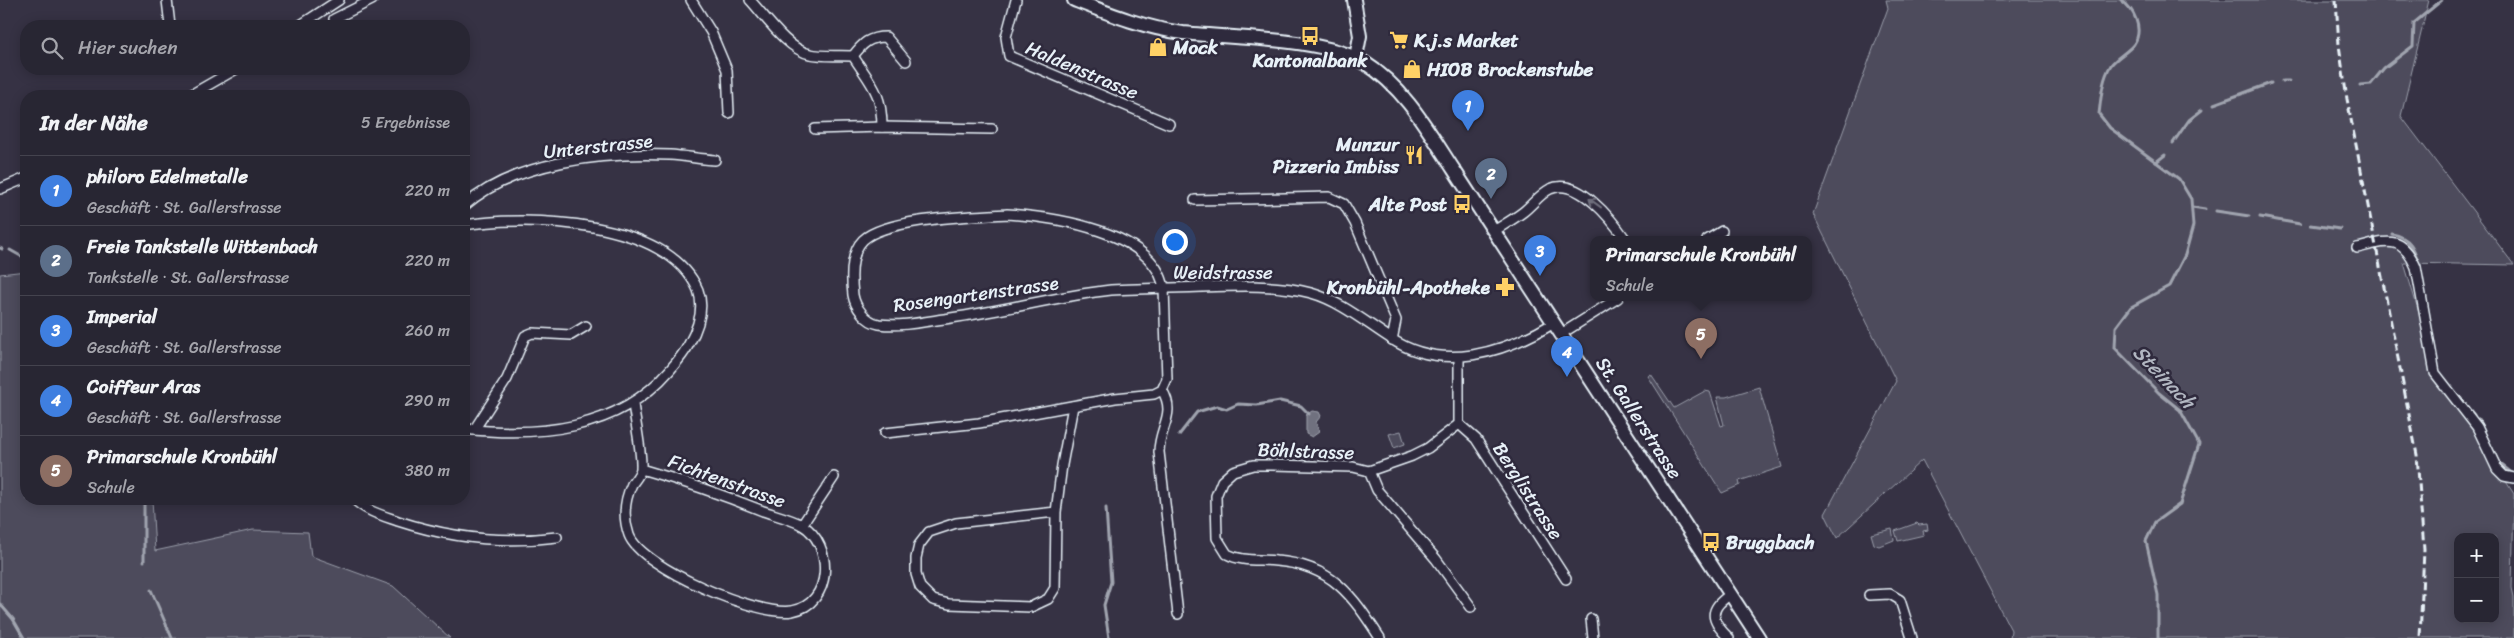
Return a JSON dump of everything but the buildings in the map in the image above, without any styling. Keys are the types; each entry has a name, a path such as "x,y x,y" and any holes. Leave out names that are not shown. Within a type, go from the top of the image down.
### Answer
{"main road":[{"path":"1074,0 1152,27 1291,44 1356,58 1360,40 1354,0"},
{"name":"St. Gallerstrasse","path":"1356,58 1386,79 1407,101 1760,638"}],"street":[{"path":"169,20 167,0 172,0"},
{"path":"308,20 339,0"},
{"path":"334,19 372,0"},
{"path":"691,0 712,32 727,70 729,113"},
{"path":"750,0 791,44 800,50 809,54 853,56"},
{"name":"Haldenstrasse","path":"1016,0 1006,37 1009,56 1170,124"},
{"path":"853,56 864,42 874,37 886,37 906,61"},
{"path":"853,56 878,95 882,105 882,127"},
{"path":"200,90 226,75"},
{"path":"815,129 882,127 992,129"},
{"name":"Unterstrasse","path":"470,202 488,189 545,166 621,155 671,155 715,160"},
{"path":"0,189 20,181"},
{"path":"1494,231 1522,213 1548,190 1565,188 1593,201 1604,210 1623,236"},
{"path":"1195,200 1329,197 1344,204 1355,222 1396,320 1392,340"},
{"name":"Rosengartenstrasse","path":"1006,214 1032,216 1091,229 1127,244 1143,253 1156,266 1164,288 1112,290 980,314 907,323 879,324 867,318 854,298 853,266 856,253 864,240 874,233 928,219 1006,214"},
{"path":"470,225 514,221 551,222 592,227 636,239 675,261 697,290 700,319 686,350 662,380 633,404 607,417 565,429 530,432 470,430"},
{"path":"1714,236 1722,231"},
{"path":"2357,248 2393,241 2400,243 2410,254 2416,268 2435,372 2477,427 2497,468 2504,476 2514,478"},
{"name":"Weidstrasse","path":"1162,390 1167,379 1164,288 1271,288 1312,293 1332,301 1392,340 1427,355 1459,358 1512,343 1554,323"},
{"path":"1561,334 1613,301"},
{"path":"474,430 507,379 525,336 532,333 571,335 586,326"},
{"path":"1459,358 1459,424"},
{"path":"884,433 979,422 1114,398 1154,394 1162,390 1169,401 1168,412 1159,439 1159,452 1178,614"},
{"name":"Fichtenstrasse","path":"633,404 641,468 631,486 623,515 632,541 638,550 689,582 725,596 781,612 799,609 812,601 821,586 825,561 821,546 802,525 685,481 641,468"},
{"path":"1056,512 956,524 929,532 919,545 916,558 916,574 920,588 933,600 949,604 1031,607 1048,599 1055,588 1056,512 1062,464 1073,406"},
{"name":"Böhlstrasse","path":"1380,638 1357,602 1332,578 1319,571 1291,563 1244,560 1232,557 1220,546 1216,522 1218,486 1226,475 1241,467 1281,465 1353,467 1369,471 1412,456 1434,444 1459,424"},
{"name":"Berglistrasse","path":"1459,424 1476,439 1566,579"},
{"path":"1369,471 1377,490 1436,559 1470,607"},
{"name":"Fichtenstrasse","path":"802,525 834,477"},
{"path":"363,505 379,515 438,533 476,539 528,540 557,537"},
{"path":"1729,638 1716,625 1714,613 1718,604 1731,594"},
{"path":"1869,595 1890,594 1900,600 1912,638"},
{"path":"1591,620 1593,638"}],"shaded area":[{"path":"1886,0 2429,0 2401,116 2514,265 2404,263 2438,376 2514,494 2512,588 2514,597 2514,638 2010,638 2011,630 1922,460 1837,538 1825,514 1896,381 1813,214 1888,8"},
{"path":"20,272 20,505 152,505 155,551 253,530 308,532 311,556 393,586 450,638 0,638 0,274"},
{"path":"1651,374 1674,408 1705,391 1710,392 1721,426 1724,425 1717,397 1726,397 1759,387 1782,467 1739,481 1740,485 1722,493 1648,376"},
{"path":"1401,431 1405,444 1394,448 1389,434"},
{"path":"1917,523 1919,525 1927,524 1928,530 1923,531 1924,535 1898,541 1895,531"},
{"path":"1892,529 1894,540 1879,546 1874,544 1871,534"}],"water":[{"path":"1312,411 1319,412 1321,416 1316,422 1319,432 1312,437 1306,434 1306,415"}],"waterway":[{"name":"Steinach","path":"2121,0 2130,9 2136,20 2138,26 2137,38 2132,47 2113,62 2108,70 2102,89 2099,114 2110,128 2179,179 2191,199 2193,226 2185,255 2169,286 2131,307 2116,327 2115,348 2159,393 2180,410 2199,444 2180,504 2155,522 2146,541 2158,595 2158,638"},
{"path":"2360,85 2371,84 2384,68 2413,46 2414,23 2442,0"},
{"path":"2282,81 2289,81"},
{"path":"2214,104 2271,83"},
{"path":"2173,143 2189,120 2202,110"},
{"path":"2156,162 2165,155"},
{"path":"2192,207 2205,209"},
{"path":"2216,211 2249,216"},
{"path":"2260,217 2300,224"},
{"path":"2311,225 2340,229"},
{"path":"2392,234 2403,238 2411,245 2419,266"},
{"path":"10,250 20,256"},
{"path":"2455,392 2474,415"},
{"path":"1179,435 1197,412 1217,406 1227,409 1238,404 1257,405 1280,401 1301,406 1309,414"},
{"path":"2478,419 2499,463 2513,474"},
{"path":"144,505 144,561"},
{"path":"1106,508 1111,582 1104,605 1109,638"},
{"path":"151,590 172,638"},
{"path":"0,604 13,619 24,638"}],"railway":[{"path":"2336,0 2339,45 2347,99 2417,455 2424,550 2420,638"}],"place":[{"name":"Kantonalbank","path":"1310,36"},
{"name":"K.j.s Market","path":"1399,40"},
{"name":"Mock","path":"1158,47"},
{"name":"HIOB Brockenstube","path":"1412,69"},
{"name":"philoro Edelmetalle","path":"1468,131"},
{"name":"Munzur Pizzeria Imbiss","path":"1414,155"},
{"name":"Freie Tankstelle Wittenbach","path":"1491,199"},
{"name":"Alte Post","path":"1462,204"},
{"name":"Imperial","path":"1540,276"},
{"name":"Kronbühl-Apotheke","path":"1505,287"},
{"name":"Primarschule Kronbühl","path":"1701,359"},
{"name":"Coiffeur Aras","path":"1567,377"},
{"name":"Bruggbach","path":"1711,542"}]}
